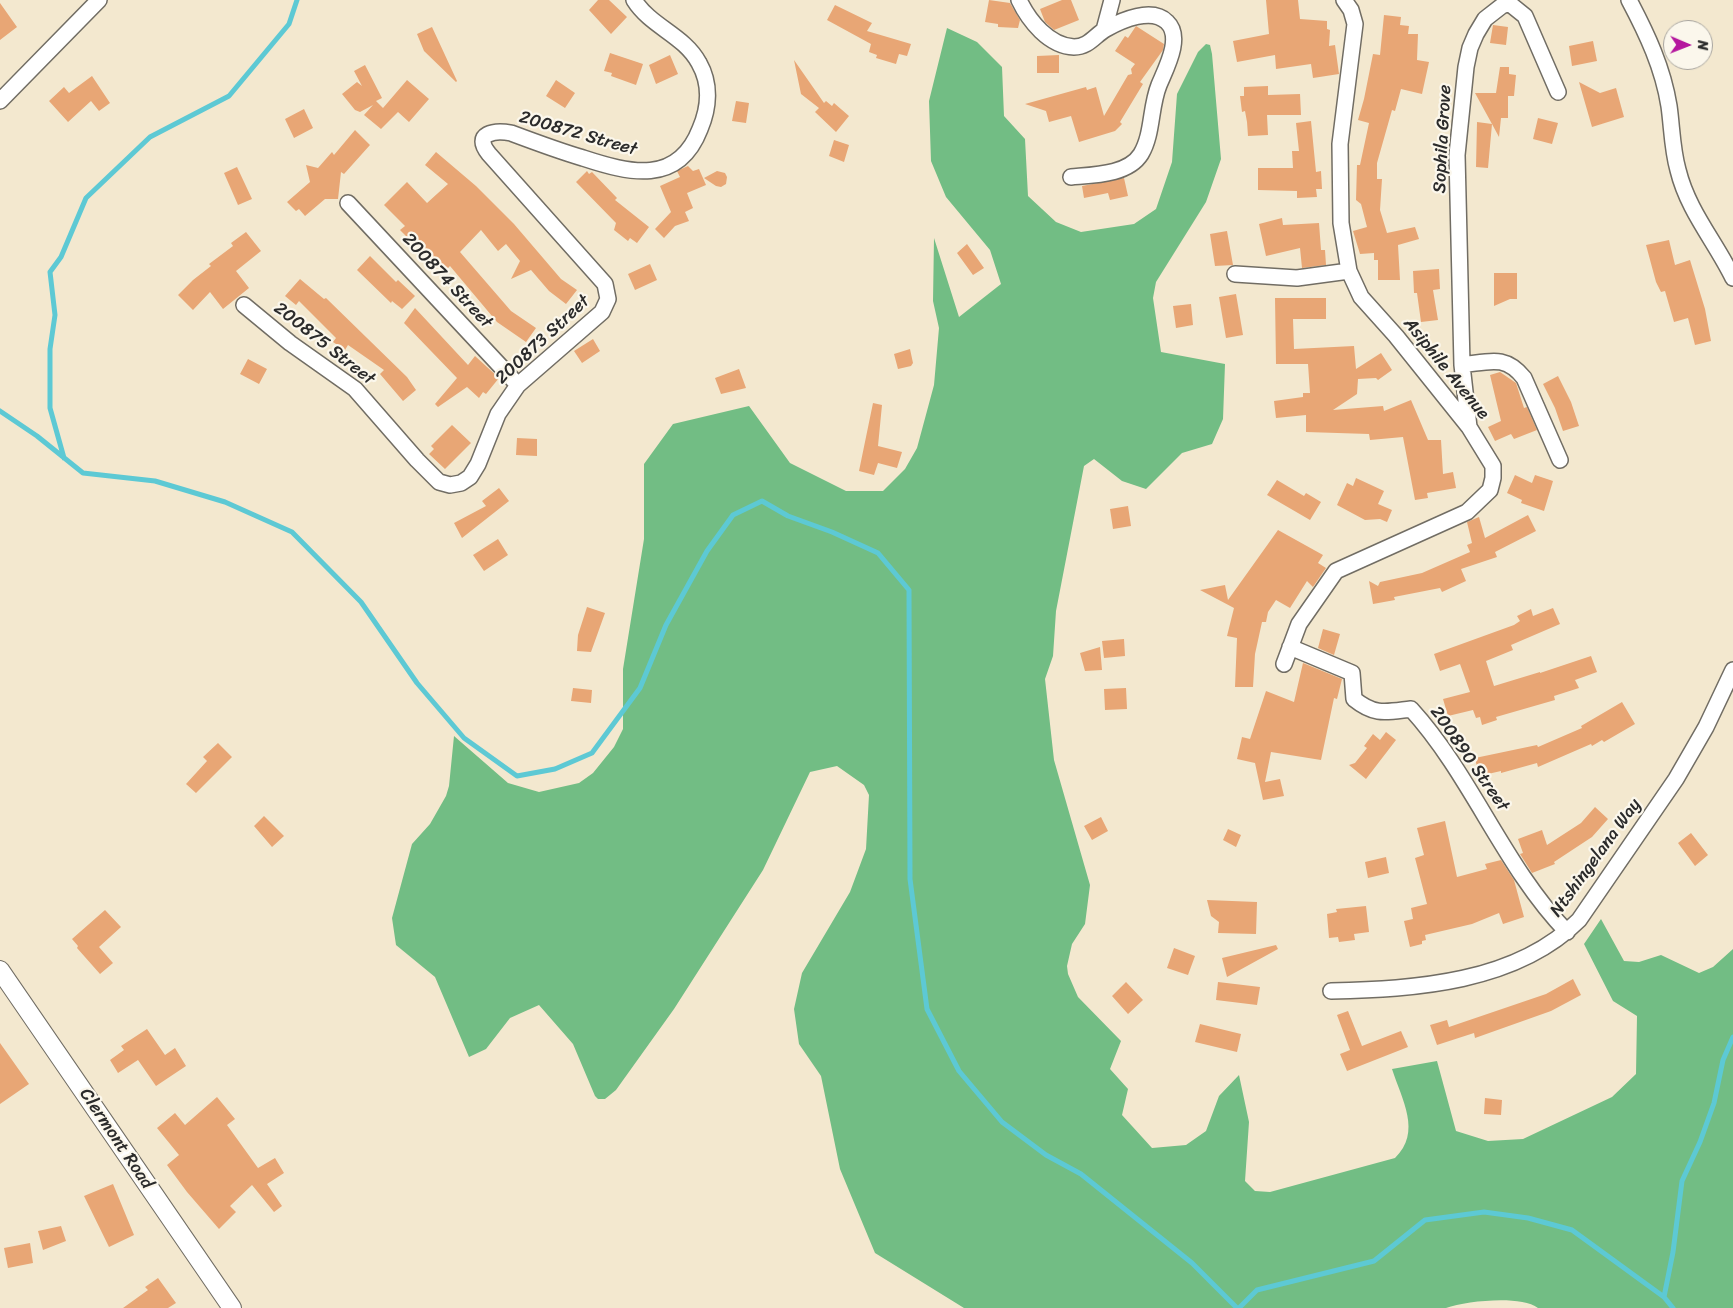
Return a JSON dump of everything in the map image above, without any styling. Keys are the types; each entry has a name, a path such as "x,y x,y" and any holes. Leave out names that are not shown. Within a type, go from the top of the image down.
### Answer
{"street":[{"path":"0,101 100,0"},
{"name":"200872 Street","path":"483,144 487,134 494,132 511,133 614,168 638,172 658,170 670,165 685,154 697,138 703,122 707,106 705,79 699,63 689,49 644,15 634,0"},
{"path":"1019,0 1032,22 1042,33 1066,46 1076,47 1087,44 1104,30 1141,16 1152,15 1163,18 1171,26 1174,36 1158,89 1146,144 1140,155 1132,164 1120,169 1097,175 1071,177"},
{"path":"1104,30 1112,0"},
{"name":"Asiphile Avenue","path":"1284,664 1299,624 1336,571 1467,512 1486,494 1494,478 1493,466 1469,427 1396,336 1361,297 1349,271 1341,223 1340,144 1355,24 1351,10 1344,0"},
{"path":"1629,0 1658,60 1669,106 1677,170 1684,190 1695,215 1733,278"},
{"name":"Sophila Grove","path":"1469,427 1462,365 1457,154 1466,67 1470,48 1476,34 1493,12 1510,4 1520,10 1525,16 1558,92"},
{"name":"200873 Street","path":"417,460 439,482 455,486 467,480 478,464 498,414 518,385 602,312 608,299 606,284 489,154 483,144"},
{"name":"200874 Street","path":"348,203 518,385"},
{"path":"1235,274 1297,278 1349,271"},
{"name":"200875 Street","path":"244,305 290,343 355,389 417,460"},
{"path":"1462,365 1498,360 1516,368 1524,378 1560,460"},
{"name":"200890 Street","path":"1290,647 1352,672 1354,699 1371,710 1380,712 1411,709 1452,766 1533,890 1567,932"},
{"name":"Ntshingelana Way","path":"1332,990 1407,988 1464,977 1514,962 1535,953 1567,932 1579,920 1676,779 1706,728 1733,670"},
{"name":"Clermont Road","path":"0,970 232,1308"}],"green space":[{"path":"947,28 977,42 1002,67 1004,116 1025,139 1028,196 1056,222 1081,232 1134,224 1156,209 1172,162 1177,94 1198,52 1206,44 1210,45 1212,54 1221,159 1206,202 1156,282 1153,298 1161,352 1225,364 1223,419 1212,444 1182,453 1146,489 1122,481 1094,459 1084,466 1056,611 1053,656 1045,679 1054,760 1090,885 1085,924 1072,944 1067,966 1068,974 1078,997 1121,1041 1110,1069 1128,1089 1122,1115 1152,1148 1186,1145 1206,1131 1219,1096 1239,1075 1249,1122 1245,1181 1255,1191 1270,1192 1395,1158 1403,1148 1409,1127 1404,1104 1392,1069 1437,1061 1456,1131 1488,1141 1523,1139 1612,1097 1636,1074 1637,1016 1613,1001 1584,944 1601,919 1624,961 1639,962 1661,955 1699,973 1713,967 1733,949 1733,1308 1538,1308 1519,1302 1493,1300 1446,1308 964,1308 875,1253 840,1169 821,1076 799,1044 794,1009 802,973 850,892 866,849 869,795 864,785 837,766 810,772 763,870 674,1009 616,1090 605,1099 598,1099 595,1096 573,1044 539,1005 510,1018 486,1049 469,1057 435,977 396,945 392,918 412,844 430,824 446,796 449,786 454,736 508,783 539,792 579,783 593,773 614,747 623,729 623,669 644,539 644,464 673,424 749,406 790,463 846,491 883,491 905,469 917,448 934,385 939,328 933,301 934,238 959,317 1001,284 990,250 946,197 931,161 929,101"}],"building":[{"path":"598,0 609,0 627,17 611,34 589,10"},
{"path":"989,0 1010,3 1020,20 1018,28 998,27 998,24 985,22"},
{"path":"1062,0 1071,0 1079,20 1054,30 1045,22 1040,9"},
{"path":"1266,0 1298,0 1300,19 1327,21 1327,29 1330,30 1329,46 1335,45 1339,74 1313,78 1311,64 1276,69 1275,55 1237,62 1233,41 1269,34"},
{"path":"0,3 17,27 0,40"},
{"path":"835,5 872,23 867,31 911,44 907,56 899,54 896,64 876,58 877,55 869,52 871,44 827,20"},
{"path":"1384,15 1401,17 1400,25 1409,26 1408,34 1418,34 1417,60 1429,62 1422,94 1401,89 1395,111 1392,110 1377,163 1377,179 1382,179 1380,210 1387,233 1415,227 1419,239 1398,245 1400,280 1378,280 1378,260 1374,260 1374,253 1360,254 1353,231 1367,227 1361,204 1356,200 1357,165 1360,165 1369,123 1358,120 1373,54 1380,55"},
{"path":"1493,25 1508,27 1506,45 1490,43"},
{"path":"1136,26 1164,44 1163,50 1140,82 1143,84 1120,122 1122,124 1115,131 1079,142 1071,116 1049,122 1046,111 1025,104 1086,87 1087,90 1096,87 1104,116 1128,75 1132,74 1131,69 1135,64 1115,51 1125,36 1128,38"},
{"path":"432,27 456,82 424,51 417,34"},
{"path":"1593,41 1597,61 1572,66 1569,46"},
{"path":"610,53 643,64 636,85 611,76 612,73 604,71"},
{"path":"670,55 678,74 656,84 649,65"},
{"path":"1059,55 1059,73 1037,73 1037,56"},
{"path":"794,60 824,103 826,101 832,106 834,103 849,116 836,132 815,112 819,108 801,94"},
{"path":"365,65 382,98 376,101 383,108 407,80 429,99 409,122 398,112 381,129 364,115 373,105 360,112 355,110 342,94 357,82 362,86 354,71"},
{"path":"1500,67 1509,67 1509,74 1516,75 1514,96 1508,96 1508,118 1501,118 1499,137 1475,93 1496,93"},
{"path":"92,76 110,103 99,111 91,101 68,122 49,101 64,87 69,93"},
{"path":"556,80 575,93 565,108 546,96"},
{"path":"1579,82 1600,93 1616,88 1624,117 1592,127"},
{"path":"1268,86 1268,95 1300,94 1301,115 1267,115 1268,135 1248,136 1245,111 1242,112 1240,96 1244,96 1244,87"},
{"path":"736,101 749,103 746,123 732,121"},
{"path":"304,109 313,128 294,138 285,119"},
{"path":"1538,118 1558,123 1552,144 1533,139"},
{"path":"1311,121 1316,172 1321,171 1322,189 1316,189 1317,197 1297,198 1297,191 1258,190 1258,168 1293,168 1292,151 1299,151 1296,123"},
{"path":"1477,122 1492,124 1488,168 1476,167"},
{"path":"355,130 370,145 344,174 341,172 338,199 325,199 305,216 299,209 296,211 287,202 310,182 306,165 318,168 332,152 334,155"},
{"path":"834,140 849,145 844,162 829,156"},
{"path":"436,152 476,186 514,224 561,279 577,290 566,304 549,291 531,270 511,279 520,261 506,244 498,251 481,230 460,252 511,311 536,328 526,342 497,322 450,266 447,269 438,262 436,265 411,237 409,239 400,230 405,226 384,205 407,182 427,203 448,184 425,165"},
{"path":"688,166 693,171 699,169 706,185 687,193 693,208 685,212 689,221 675,226 664,238 655,229 671,212 660,186 680,177 677,171"},
{"path":"237,167 252,199 238,205 224,173"},
{"path":"587,171 589,174 592,172 617,198 615,200 649,227 637,243 630,238 628,241 614,230 616,223 576,182"},
{"path":"717,171 725,173 727,177 726,184 721,187 704,178"},
{"path":"1124,178 1128,196 1110,200 1108,193 1084,198 1082,186"},
{"path":"1282,218 1283,225 1319,223 1321,250 1325,250 1326,265 1302,268 1300,248 1266,256 1259,224"},
{"path":"1227,231 1233,265 1215,266 1210,234"},
{"path":"246,232 261,251 236,271 249,288 223,309 210,292 193,310 178,295 211,266 209,264 233,246 231,243"},
{"path":"1669,240 1675,265 1690,260 1705,309 1711,341 1695,345 1688,318 1674,322 1665,291 1661,292 1656,282 1646,245"},
{"path":"967,244 984,268 973,275 957,253"},
{"path":"370,256 396,282 398,280 415,296 402,309 392,301 391,303 357,270"},
{"path":"650,264 657,280 635,290 628,274"},
{"path":"1439,269 1440,289 1433,290 1438,320 1421,322 1417,293 1414,293 1413,271"},
{"path":"1494,273 1517,273 1517,299 1510,299 1494,306"},
{"path":"300,279 324,299 326,298 407,377 416,390 403,401 380,374 384,370 348,345 345,350 333,342 336,338 299,301 296,305 285,296"},
{"path":"1236,294 1243,335 1226,338 1219,297"},
{"path":"1275,298 1326,298 1326,319 1293,319 1294,349 1354,346 1356,369 1381,353 1392,370 1378,380 1376,378 1358,379 1357,394 1333,410 1383,406 1384,411 1411,400 1428,440 1441,440 1443,474 1453,472 1456,488 1427,493 1428,498 1415,500 1403,437 1370,440 1369,434 1306,432 1306,415 1276,418 1274,401 1303,397 1303,393 1310,393 1308,364 1276,364"},
{"path":"1191,304 1193,325 1176,328 1173,306"},
{"path":"415,308 468,365 475,356 499,378 486,394 483,392 479,398 467,387 438,407 435,404 457,378 404,323"},
{"path":"593,339 600,351 582,363 574,351"},
{"path":"910,349 913,363 911,366 898,369 894,354"},
{"path":"248,359 267,369 259,384 240,374"},
{"path":"739,369 746,388 721,394 715,378"},
{"path":"1500,372 1516,383 1524,408 1527,407 1537,430 1514,439 1511,434 1495,441 1488,427 1501,421 1490,375"},
{"path":"1558,376 1571,402 1579,426 1563,431 1555,408 1543,384"},
{"path":"873,403 882,405 878,446 902,452 897,468 878,463 874,475 859,471"},
{"path":"452,425 471,443 445,469 429,454 434,449 431,446"},
{"path":"517,438 537,439 537,456 516,455"},
{"path":"1515,475 1532,483 1535,475 1553,481 1544,511 1521,503 1522,500 1507,493"},
{"path":"1356,478 1384,491 1378,504 1392,510 1387,522 1380,519 1365,520 1337,505 1347,483 1353,486"},
{"path":"1277,480 1304,496 1306,493 1321,502 1310,520 1267,495"},
{"path":"499,488 509,501 462,538 454,523 486,506 482,501"},
{"path":"1128,506 1131,526 1113,529 1110,509"},
{"path":"1528,515 1536,531 1495,552 1497,557 1461,569 1466,581 1442,592 1440,588 1394,597 1395,600 1373,604 1369,581 1378,586 1380,582 1422,573 1470,552 1467,545 1472,543 1467,522 1479,517 1485,538"},
{"path":"1278,530 1323,555 1318,563 1326,568 1313,587 1307,581 1290,608 1276,600 1268,612 1266,622 1262,622 1255,654 1253,687 1235,687 1237,638 1227,636 1234,608 1200,590 1225,585 1228,600"},
{"path":"498,539 508,555 484,571 473,555"},
{"path":"587,607 605,613 591,652 577,651 578,635"},
{"path":"1553,608 1560,624 1511,645 1513,650 1486,661 1494,686 1591,656 1597,672 1575,680 1579,688 1554,696 1555,700 1496,717 1497,720 1482,725 1480,717 1476,718 1473,710 1448,716 1443,699 1470,692 1460,664 1440,671 1434,654 1514,625 1520,621 1517,616 1531,609 1533,616"},
{"path":"1323,629 1340,634 1334,655 1318,648"},
{"path":"1124,639 1125,656 1104,658 1102,641"},
{"path":"1100,647 1102,670 1085,671 1080,653"},
{"path":"1303,663 1342,679 1337,699 1334,698 1321,760 1271,752 1265,782 1280,779 1284,796 1263,800 1255,763 1237,759 1242,737 1250,739 1266,691 1294,702"},
{"path":"573,688 592,690 591,703 571,701"},
{"path":"1126,688 1127,709 1105,710 1104,689"},
{"path":"1622,702 1635,724 1604,742 1602,740 1592,746 1591,744 1538,767 1537,763 1501,773 1501,771 1479,776 1475,758 1537,745 1538,747 1582,728 1581,726"},
{"path":"1386,732 1396,740 1366,779 1349,765 1355,763 1367,748 1364,746 1373,734 1380,740"},
{"path":"218,743 232,757 196,793 186,784 207,761 203,757"},
{"path":"1595,807 1608,819 1592,837 1554,862 1555,864 1532,873 1520,854 1523,853 1518,839 1542,830 1547,845 1581,823"},
{"path":"264,816 284,836 272,847 254,826"},
{"path":"1101,817 1108,831 1092,840 1084,826"},
{"path":"1445,821 1457,877 1487,869 1485,864 1501,860 1514,880 1524,917 1503,924 1499,913 1472,924 1425,935 1426,940 1422,941 1422,944 1410,947 1404,921 1413,919 1411,908 1427,904 1415,858 1424,855 1417,828"},
{"path":"1228,829 1241,835 1236,847 1223,840"},
{"path":"1691,833 1708,855 1695,866 1678,843"},
{"path":"1386,857 1389,873 1368,878 1365,862"},
{"path":"1207,900 1257,902 1256,934 1218,933 1219,922 1211,916"},
{"path":"1366,906 1369,932 1354,934 1355,940 1339,942 1338,937 1329,938 1327,914 1337,912 1336,909"},
{"path":"105,910 121,927 99,947 113,963 100,974 77,948 78,946 72,939"},
{"path":"1276,945 1278,949 1227,977 1222,958"},
{"path":"1174,948 1195,956 1188,975 1167,968"},
{"path":"1573,979 1581,995 1551,1011 1475,1038 1474,1033 1437,1045 1430,1025 1447,1020 1449,1027 1546,994"},
{"path":"1126,982 1143,1000 1128,1014 1112,996"},
{"path":"1218,982 1260,987 1257,1005 1216,1000"},
{"path":"1348,1011 1362,1046 1401,1031 1408,1047 1347,1071 1340,1054 1350,1050 1337,1015"},
{"path":"1200,1024 1241,1034 1237,1052 1195,1042"},
{"path":"147,1029 165,1055 175,1048 186,1066 156,1086 138,1060 118,1073 110,1060 124,1050 121,1046"},
{"path":"0,1043 29,1084 0,1104"},
{"path":"217,1097 235,1119 227,1125 258,1168 275,1158 284,1173 267,1184 282,1206 274,1212 252,1185 230,1206 236,1212 219,1229 187,1192 167,1165 179,1155 157,1128 175,1113 185,1125"},
{"path":"1485,1098 1502,1100 1501,1115 1484,1114"},
{"path":"113,1184 134,1235 109,1247 84,1196"},
{"path":"61,1226 66,1241 43,1250 38,1231"},
{"path":"30,1243 33,1263 8,1268 4,1248"},
{"path":"158,1278 176,1303 168,1308 123,1308 148,1290 145,1287"}],"waterway":[{"path":"64,458 50,408 50,349 55,315 50,272 61,257 86,198 150,137 229,96 289,24 297,0"},
{"path":"0,411 37,436 83,473 155,481 225,502 292,532 361,602 417,683 464,738 517,776 555,769 592,753 640,688 666,625 707,551 733,515 762,501 788,516 832,532 878,553 909,590 910,879 927,1009 959,1071 1002,1122 1046,1155 1081,1174 1192,1263 1237,1308"},
{"path":"1664,1297 1673,1252 1682,1181 1700,1142 1714,1103 1723,1060 1733,1037"},
{"path":"1239,1308 1257,1290 1374,1261 1425,1220 1484,1212 1528,1218 1572,1230 1664,1297 1673,1308"}]}
